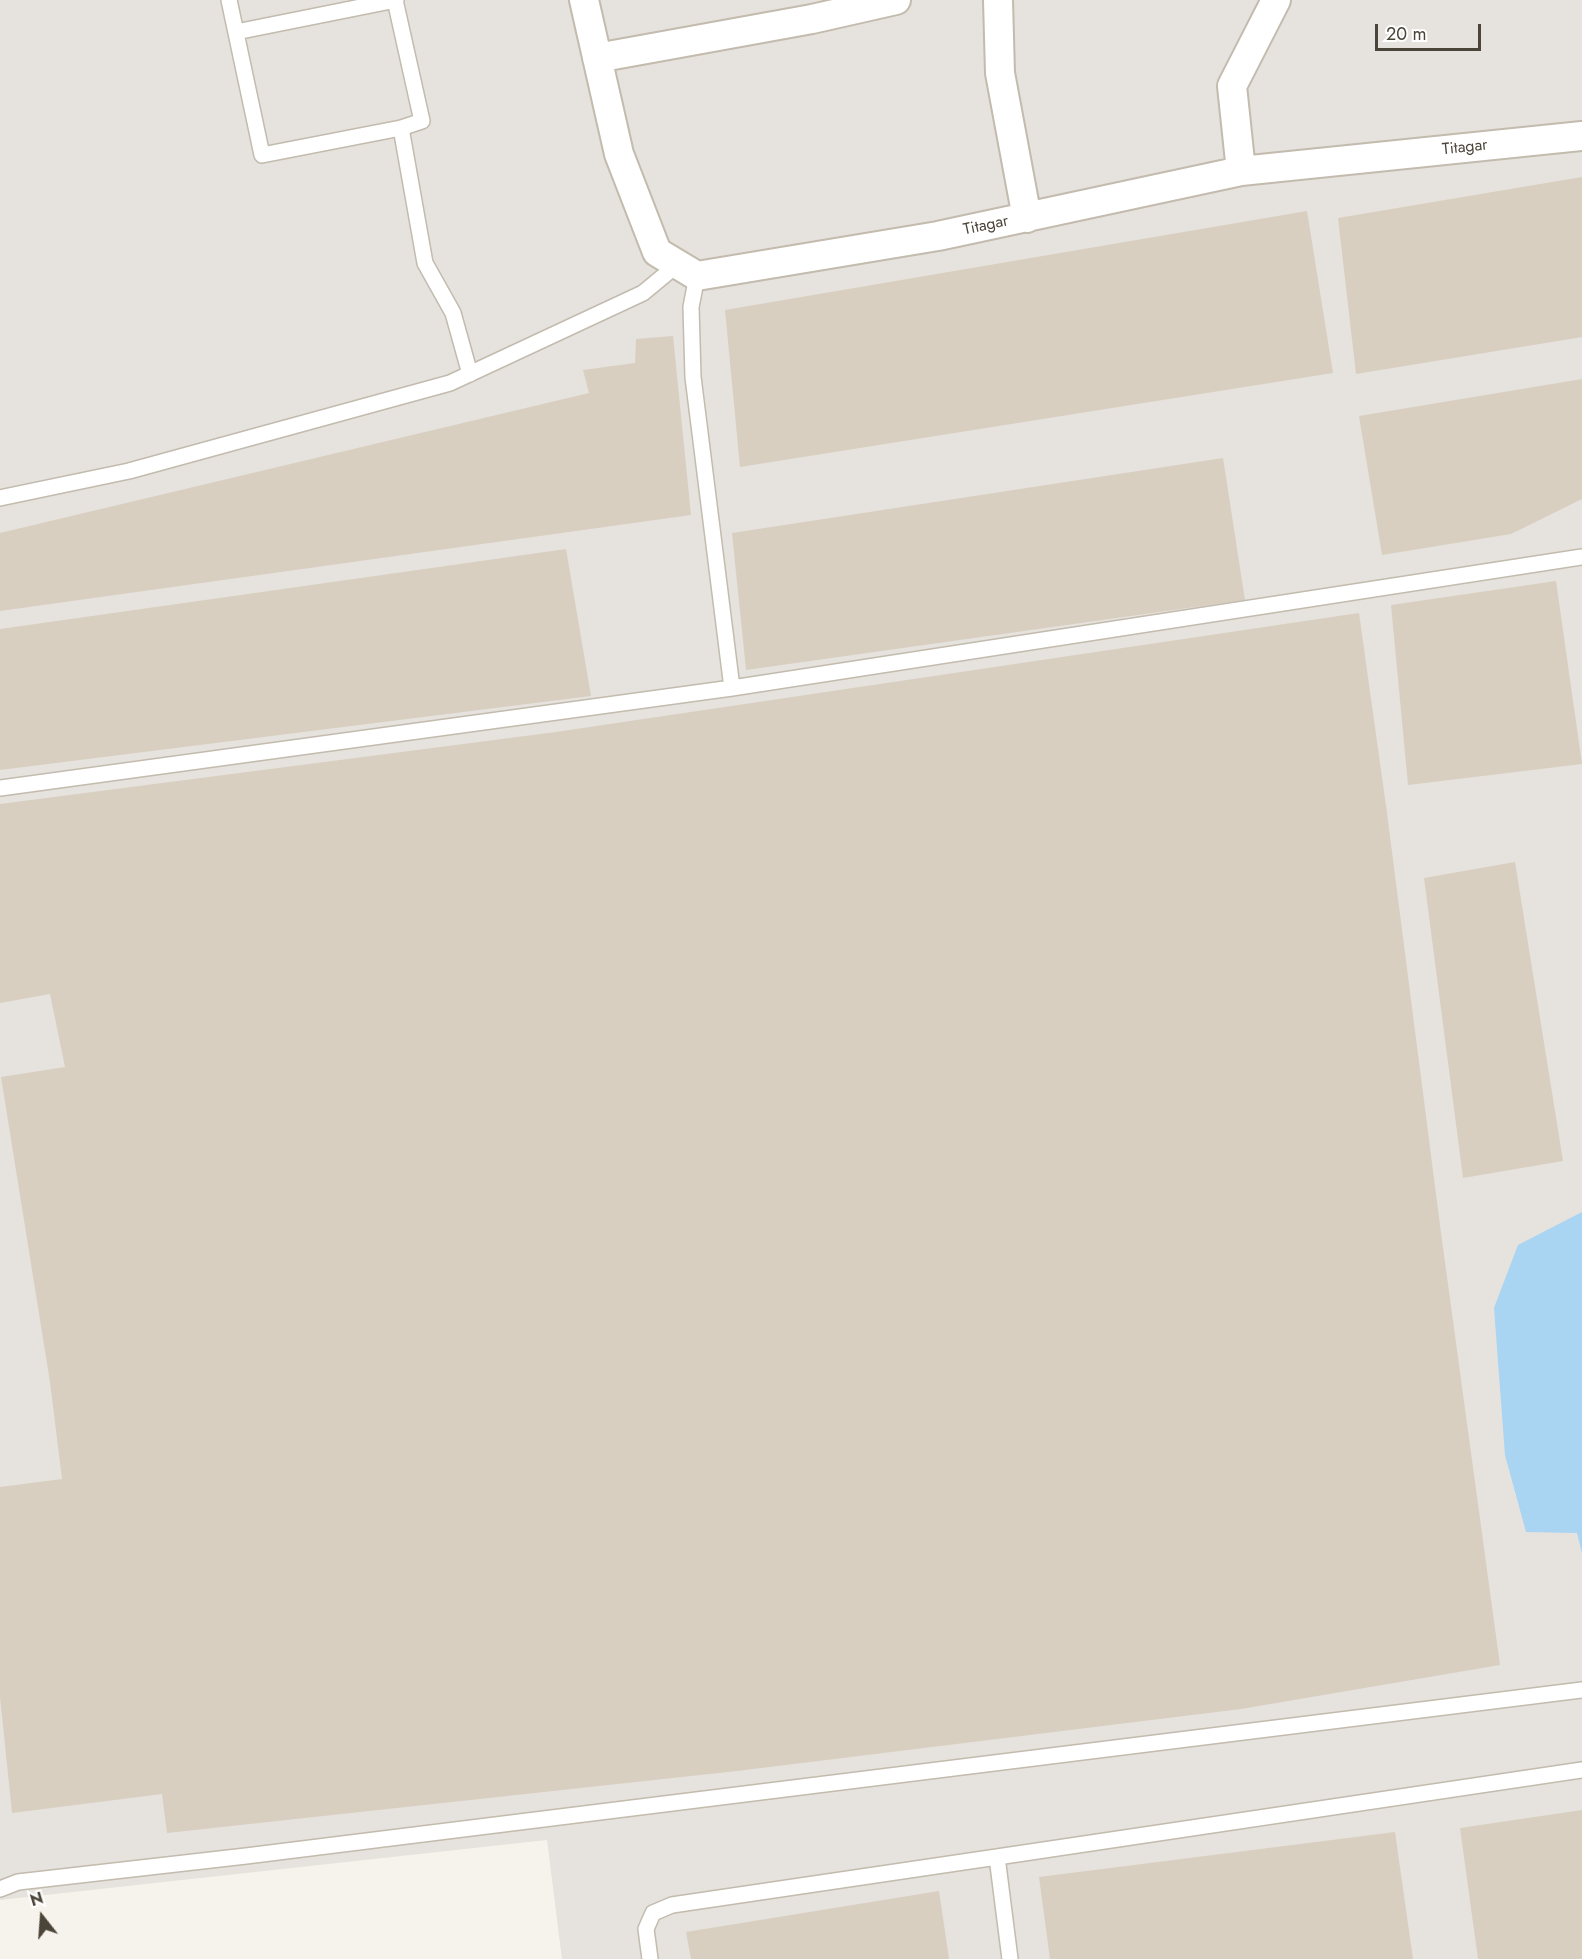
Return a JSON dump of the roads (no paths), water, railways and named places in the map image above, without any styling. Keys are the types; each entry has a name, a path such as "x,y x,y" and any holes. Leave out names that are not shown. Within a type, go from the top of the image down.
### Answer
{"street":[{"path":"584,0 619,154 657,252 688,270"},
{"path":"597,58 812,19 896,0"},
{"path":"999,0 1000,73 1027,218"},
{"path":"1240,171 1232,86 1276,0"},
{"name":"Titagar","path":"688,270 938,236 1240,171 1582,136"}],"lane":[{"path":"229,0 262,155 401,128 422,121 395,0 236,32"},
{"path":"401,128 425,263 453,313 470,374"},
{"path":"0,498 129,471 450,383 688,270 693,377 732,688"},
{"path":"0,788 732,688 1582,557"},
{"path":"0,1889 18,1882 246,1856 1582,1690"},
{"path":"650,1959 646,1929 653,1913 672,1905 1582,1770"},
{"path":"997,1857 1010,1959"}],"water":[{"path":"1582,1212 1582,1553 1577,1533 1526,1532 1505,1455 1494,1308 1518,1245"}]}
